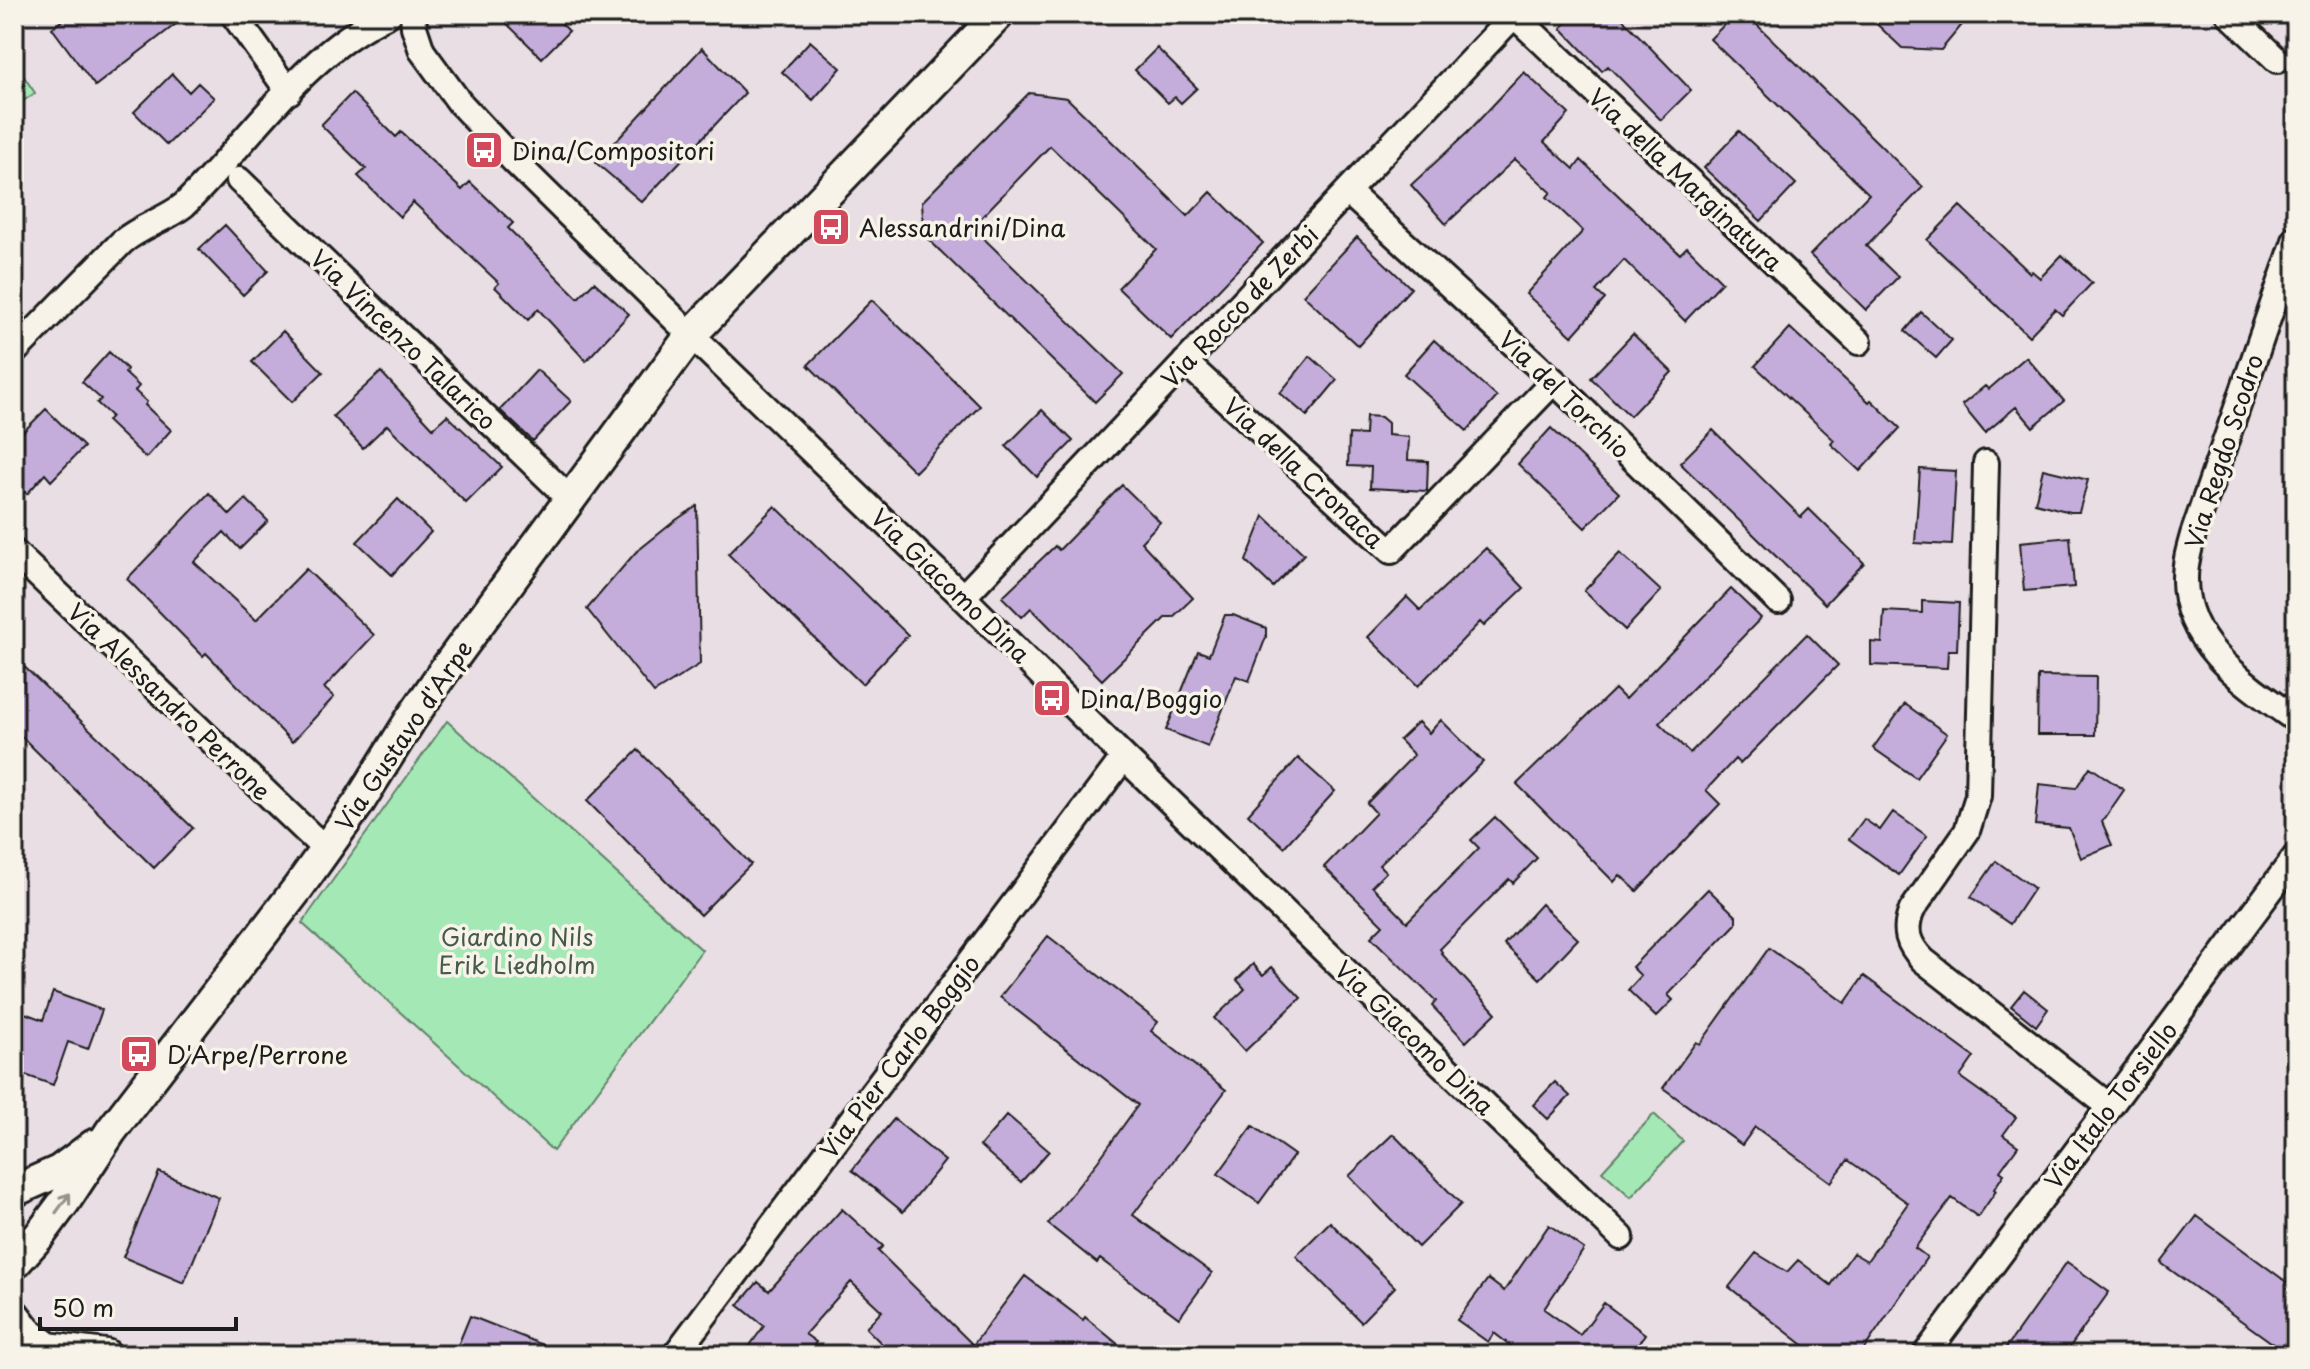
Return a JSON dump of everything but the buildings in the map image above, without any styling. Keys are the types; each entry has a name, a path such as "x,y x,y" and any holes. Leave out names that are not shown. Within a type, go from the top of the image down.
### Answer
{"street":[{"path":"233,14 289,92"},
{"path":"14,352 127,238 184,205 289,92 344,40 389,14"},
{"name":"Via Giacomo Dina","path":"413,14 422,51 460,103 514,161 1621,1237"},
{"name":"Via Gustavo d'Arpe","path":"14,1264 39,1236 111,1131 326,850 411,719 569,498 691,335 999,14"},
{"name":"Via Rocco de Zerbi","path":"963,597 1514,14"},
{"name":"Via della Marginatura","path":"1514,14 1859,342"},
{"path":"2229,14 2277,60"},
{"name":"Via Vincenzo Talarico","path":"239,180 569,498"},
{"name":"Via del Torchio","path":"1348,192 1554,381 1778,601"},
{"name":"Via Regdo Scodro","path":"2296,238 2197,522 2185,579 2190,611 2209,646 2243,681 2296,720"},
{"name":"Via della Cronaca","path":"1185,362 1391,551 1554,381"},
{"path":"1986,463 1976,805 1963,838 1912,910 1908,939 1923,960 2109,1106"},
{"name":"Via Alessandro Perrone","path":"14,552 326,850"},
{"name":"Via Pier Carlo Boggio","path":"675,1355 1124,757"},
{"name":"Via Italo Torsiello","path":"1925,1355 2296,856"},
{"name":"Via Gustavo d'Arpe","path":"14,1191 59,1171 111,1131"},
{"path":"14,1315 27,1332 49,1349"},
{"path":"14,1344 106,1355"}],"green space":[{"path":"14,62 35,93 14,107"},
{"name":"Giardino Nils Erik Liedholm","path":"447,721 702,950 553,1151 302,923"},
{"path":"1654,1114 1683,1141 1631,1197 1602,1171"}],"place":[{"name":"Dina/Compositori","path":"484,150"},
{"name":"Alessandrini/Dina","path":"831,227"},
{"name":"Dina/Boggio","path":"1052,698"},
{"name":"D'Arpe/Perrone","path":"139,1054"}]}
